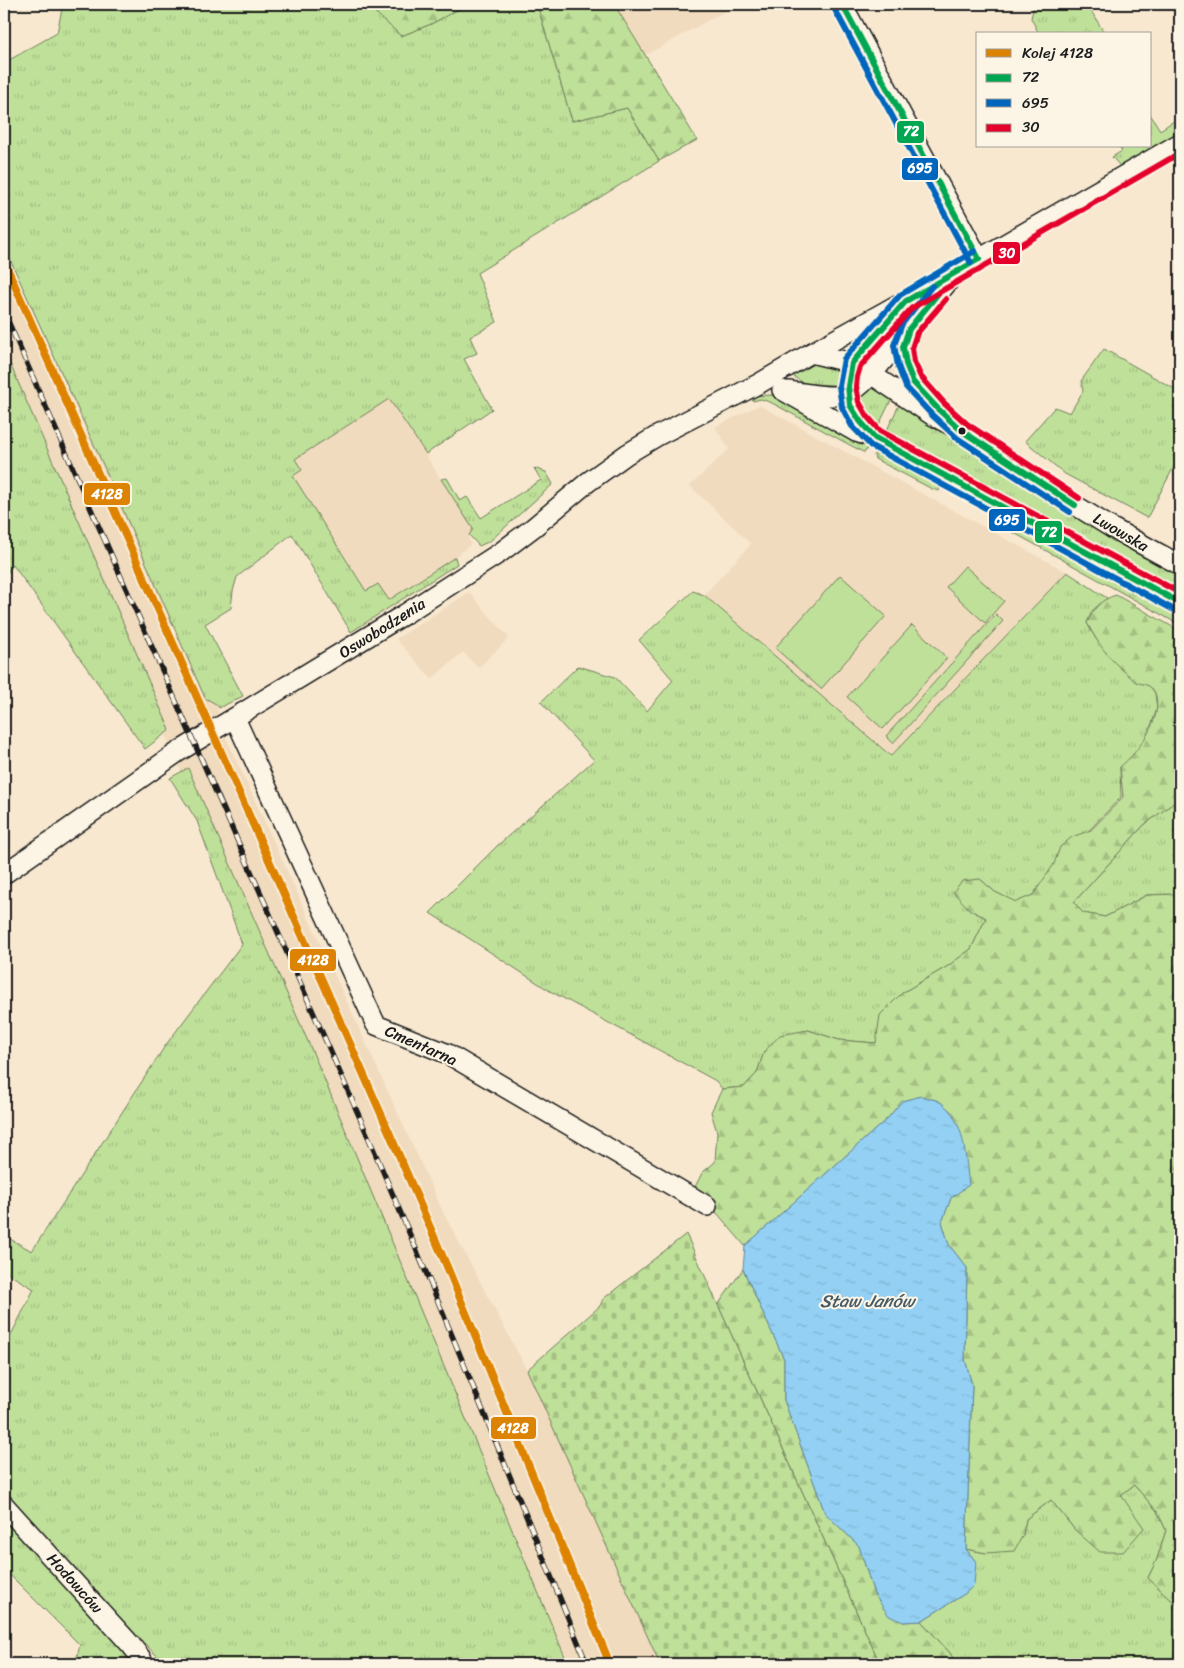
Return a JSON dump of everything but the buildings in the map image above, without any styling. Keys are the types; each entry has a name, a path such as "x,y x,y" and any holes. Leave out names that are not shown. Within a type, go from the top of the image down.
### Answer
{"street":[{"path":"842,4 979,260"},
{"name":"Oswobodzenia","path":"4,874 178,752 445,589 502,552 588,482 627,454 657,436 760,384 811,353 979,260 1180,143"},
{"name":"Lwowska","path":"956,272 909,329 903,347 912,382 962,431"},
{"name":"Oswobodzenia","path":"852,363 906,301"},
{"path":"760,384 782,390 818,395 847,394 861,385 909,329"},
{"name":"Lwowska","path":"811,353 852,363 932,415 962,431 1104,524 1180,565"},
{"name":"Lwowska","path":"852,363 847,394 851,408 859,422 875,438"},
{"name":"Lwowska","path":"782,390 856,432 875,438 1180,603"},
{"name":"Cmentarna","path":"235,718 376,1025 448,1054 707,1206"},
{"name":"Hodowców","path":"4,1505 131,1645 144,1664"}],"shaded area":[{"path":"614,4 738,4 644,56"},
{"path":"4,213 213,693 224,733 444,1214 527,1370 660,1664 559,1664 234,891 4,371"},
{"path":"389,398 473,529 469,535 471,544 455,557 389,600 366,591 293,476 302,470 295,459"},
{"path":"759,405 1067,572 892,756 704,595 751,544 690,486 729,449 715,427"},
{"path":"469,592 509,638 478,668 463,652 432,679 396,639"}],"green space":[{"path":"63,4 366,4 401,36 431,24 468,4 537,4 572,121 627,108 659,161 477,273 497,322 470,337 477,353 464,359 492,409 426,454 389,399 295,459 302,470 293,476 366,591 378,584 389,600 455,557 457,564 351,632 292,534 237,577 231,608 205,624 243,696 219,708 216,704 205,698 105,469 4,246 4,63 57,33"},
{"path":"366,4 468,4 431,24 401,36"},
{"path":"537,4 614,4 697,140 659,161 627,108 572,121"},
{"path":"1040,4 1087,4 1104,32 1038,32 1031,18 1033,9"},
{"path":"1152,117 1160,130 1180,117 1180,136 1125,167 1120,166 1112,157 1122,151 1120,148 1152,148"},
{"path":"1104,349 1180,392 1180,455 1147,518 1065,474 1025,441 1055,407 1070,413 1083,391 1081,381"},
{"path":"4,350 170,730 145,749 13,565 4,577"},
{"path":"810,361 842,364 842,385 817,387 794,377 792,371"},
{"path":"875,385 893,396 877,429 859,403 859,397"},
{"path":"753,396 780,396 870,443 865,452 863,452 772,403 761,399 753,401"},
{"path":"901,401 1180,574 1180,594 885,434"},
{"path":"877,448 911,466 940,489 939,491 875,459 874,455"},
{"path":"534,468 546,472 553,484 490,541 479,546 469,535 473,529 441,479 447,478 460,501 467,497 481,518 541,480"},
{"path":"991,516 1026,529 1180,611 1180,625 989,519"},
{"path":"965,566 1004,601 985,623 946,587"},
{"path":"1067,572 1107,598 1092,611 1087,623 1096,639 1136,682 1149,685 1155,693 1157,709 1149,731 1136,756 1120,767 1121,797 1054,867 1033,895 1016,903 995,892 980,879 970,910 986,918 971,949 948,966 902,993 876,1043 839,1040 808,1030 764,1052 757,1073 744,1087 722,1089 716,1081 550,991 430,913 497,846 594,760 541,702 578,666 615,677 647,711 673,680 639,640 693,591 704,595 891,756"},
{"path":"840,575 886,616 821,689 775,648"},
{"path":"1116,595 1180,631 1180,798 1144,825 1074,902 1083,913 1105,917 1147,895 1178,894 1180,897 1180,1608 1148,1578 1157,1559 1166,1530 1157,1511 1134,1485 1121,1495 1144,1528 1123,1552 1100,1552 1075,1530 1051,1500 1026,1519 1023,1535 1014,1551 986,1553 966,1549 972,1385 965,1359 967,1268 949,1245 942,1222 951,1198 954,1114 939,1101 921,1096 902,1101 888,1118 745,1246 695,1187 702,1173 715,1162 717,1132 711,1112 722,1089 744,1087 757,1073 764,1052 780,1035 808,1030 839,1040 876,1043 880,1015 902,993 948,966 971,949 986,918 970,910 953,892 962,881 980,879 995,892 1016,902 1033,895 1054,864 1060,847 1072,837 1091,830 1123,797 1120,767 1134,753 1148,734 1156,713 1157,703 1155,693 1151,688 1136,682 1109,657 1087,623 1098,605"},
{"path":"996,614 1003,621 893,743 886,736"},
{"path":"912,625 947,658 883,729 847,697"},
{"path":"188,768 320,1069 568,1664 161,1664 157,1656 36,1534 4,1495 4,1349 34,1289 4,1271 4,1250 10,1239 32,1251 165,1046 242,944 197,821 170,778"},
{"path":"1180,798 1180,897 1178,894 1147,895 1105,917 1082,913 1074,902 1144,825"},
{"path":"686,1234 880,1664 660,1664 527,1370 600,1306 603,1299"},
{"path":"743,1269 784,1359 784,1400 825,1513 859,1546 874,1594 903,1622 921,1621 950,1653 956,1664 880,1664 718,1305"},
{"path":"1134,1485 1157,1511 1166,1530 1157,1559 1148,1578 1180,1608 1180,1664 956,1664 950,1653 921,1621 966,1593 976,1562 966,1549 986,1553 1023,1535 1026,1519 1051,1500 1075,1530"},
{"path":"4,1519 126,1651 133,1664 75,1664 80,1645 4,1569"}],"water":[{"name":"Staw Janów","path":"921,1096 940,1102 955,1119 963,1140 969,1185 951,1198 942,1222 949,1245 967,1268 965,1359 972,1385 966,1549 976,1562 974,1585 966,1593 921,1621 903,1622 889,1616 874,1594 859,1546 825,1513 784,1400 784,1359 743,1269 745,1246 888,1118 902,1101"}],"railway":[{"path":"4,312 367,1134 428,1277 587,1664"}],"rail line":[{"name":"4128","path":"4,261 386,1125 448,1269 610,1664"}],"transit line":[{"name":"72","path":"842,4 979,259"},
{"name":"695","path":"834,8 971,263"},
{"name":"30","path":"1180,153 912,308 860,367 856,386 859,402 867,416 880,431 1180,593"},
{"name":"695","path":"975,251 900,295 844,359 839,386 842,407 852,426 871,446 1176,611"},
{"name":"72","path":"979,259 906,301 852,363 848,386 850,405 860,421 875,438 1180,603"},
{"name":"695","path":"932,286 902,324 894,345 898,366 906,387 957,438 1070,512"},
{"name":"72","path":"939,292 909,329 903,347 906,364 913,382 962,431 1075,505"},
{"name":"30","path":"946,299 917,333 912,348 914,362 921,377 944,403 967,424 1079,498"}]}
